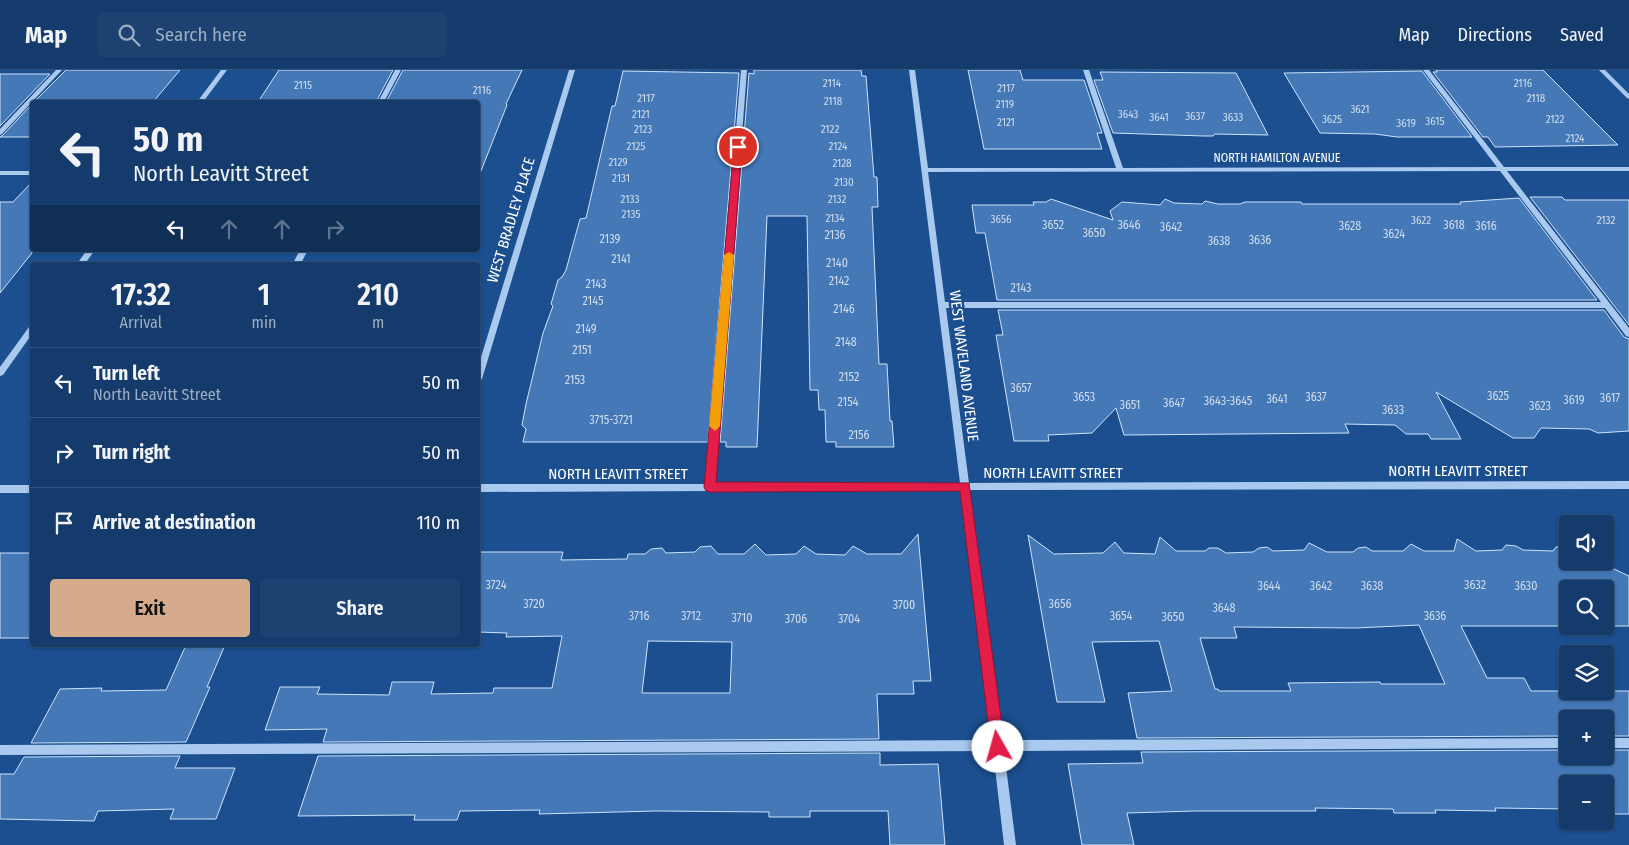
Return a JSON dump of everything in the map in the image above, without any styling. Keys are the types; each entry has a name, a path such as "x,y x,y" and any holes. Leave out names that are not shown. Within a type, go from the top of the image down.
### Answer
{"street":[{"path":"30,100 59,70"},
{"path":"202,100 224,70"},
{"path":"383,100 398,70"},
{"name":"WEST BRADLEY PLACE","path":"480,372 572,70"},
{"path":"710,487 744,70"},
{"name":"WEST WAVELAND AVENUE","path":"912,70 1010,845"},
{"path":"1086,70 1120,170"},
{"path":"1426,70 1629,334"},
{"path":"1602,70 1629,97"},
{"path":"0,132 30,100"},
{"name":"NORTH HAMILTON AVENUE","path":"925,170 1629,168"},
{"path":"0,173 30,173"},
{"path":"942,305 1606,304"},
{"path":"0,373 30,332"},
{"name":"NORTH LEAVITT STREET","path":"480,488 1629,485"},
{"path":"0,489 30,489"},
{"path":"0,750 1559,743"},
{"path":"1614,743 1629,743"}],"building":[{"path":"66,70 180,70 155,100 36,100"},
{"path":"279,70 393,70 377,100 259,100"},
{"path":"403,70 522,70 506,104 480,173 480,100 387,100"},
{"path":"754,70 861,70 862,76 866,76 874,177 877,177 878,207 872,207 879,364 887,364 890,421 892,421 894,447 836,447 836,442 826,442 825,410 819,410 818,390 810,390 807,216 767,216 757,447 726,447 726,442 720,442 749,73 754,74"},
{"path":"968,70 1020,70 1023,80 1084,80 1102,133 1097,133 1102,149 984,149"},
{"path":"1436,70 1543,70 1618,145 1495,147 1488,137 1483,137 1433,72 1437,72"},
{"path":"623,71 739,73 708,442 523,442 526,429 522,425 543,333 553,306 551,304 558,280 566,270 580,219 586,218 612,106 615,106"},
{"path":"1422,71 1472,137 1397,137 1375,134 1320,133 1284,73"},
{"path":"1100,72 1236,73 1268,135 1215,134 1213,136 1204,136 1113,133 1094,80 1103,80"},
{"path":"0,74 50,74 0,126"},
{"path":"30,106 30,137 0,137"},
{"path":"30,184 30,252 32,253 0,293 0,202 13,202"},
{"path":"1530,197 1562,197 1565,200 1629,200 1629,325"},
{"path":"1519,198 1597,300 997,300 985,233 976,233 972,205 1034,205 1033,202 1046,202 1051,199 1113,220 1110,211 1122,202 1160,205 1165,199 1174,203 1202,204 1205,201 1218,204 1301,202 1302,204 1461,204 1460,202"},
{"path":"998,310 1604,310 1624,337 1629,339 1629,431 1598,433 1589,429 1541,428 1534,438 1513,438 1436,392 1461,439 1431,439 1428,434 1406,434 1395,425 1345,424 1349,433 1124,435 1116,408 1092,433 1048,435 1049,441 1014,441 996,335 1003,335"},
{"path":"918,534 931,681 913,681 914,694 877,694 879,739 323,742 327,729 265,730 280,687 320,687 317,694 389,695 392,682 434,682 431,694 493,693 494,688 552,688 562,636 506,637 507,633 480,632 480,552 563,552 561,560 627,559 628,554 645,554 651,549 662,548 666,553 695,552 700,547 711,546 718,554 744,554 755,544 766,555 796,554 804,546 816,554 845,555 853,546 867,554 901,554","holes":["648,641 732,642 730,693 642,693"]},
{"path":"1028,535 1054,554 1103,553 1115,542 1124,553 1155,554 1160,537 1176,551 1205,551 1209,548 1218,548 1226,553 1253,552 1259,548 1267,547 1273,551 1304,550 1309,543 1327,552 1353,552 1358,548 1366,547 1372,551 1403,551 1411,544 1424,551 1454,551 1457,539 1476,551 1502,550 1506,545 1516,546 1523,550 1553,551 1559,547 1559,570 1614,569 1629,576 1629,626 1614,626 1614,580 1559,580 1559,626 1461,626 1487,678 1524,678 1531,691 1559,691 1559,700 1614,700 1614,691 1629,691 1629,736 1614,736 1614,710 1559,710 1559,736 1137,738 1128,693 1172,691 1159,641 1092,642 1105,702 1057,702","holes":["1419,625 1445,684 1381,684 1380,682 1288,683 1291,691 1219,691 1215,689 1200,638 1237,638 1234,627 1356,628"]},
{"path":"0,553 30,553 30,638 0,638"},
{"path":"185,647 224,647 207,687 210,687 186,742 31,743 60,689 102,688 101,691 166,690"},
{"path":"1559,750 1559,765 1614,765 1614,750 1629,750 1629,814 1614,814 1614,775 1559,775 1559,809 1495,808 1496,811 1435,810 1436,813 1394,813 1393,809 1315,808 1316,811 1127,813 1134,845 1082,845 1068,764 1143,763 1141,752"},
{"path":"880,753 880,765 938,764 945,845 890,845 888,811 810,811 810,817 769,817 769,812 656,811 539,814 540,810 460,811 457,820 414,820 415,815 298,816 318,756"},
{"path":"180,756 175,768 235,768 216,819 170,819 174,809 98,811 94,821 0,819 0,774 14,774 24,757"}],"slow traffic":[{"path":"715,426 729,255"}],"route":[{"path":"738,147 710,487 965,487 998,747"}]}
